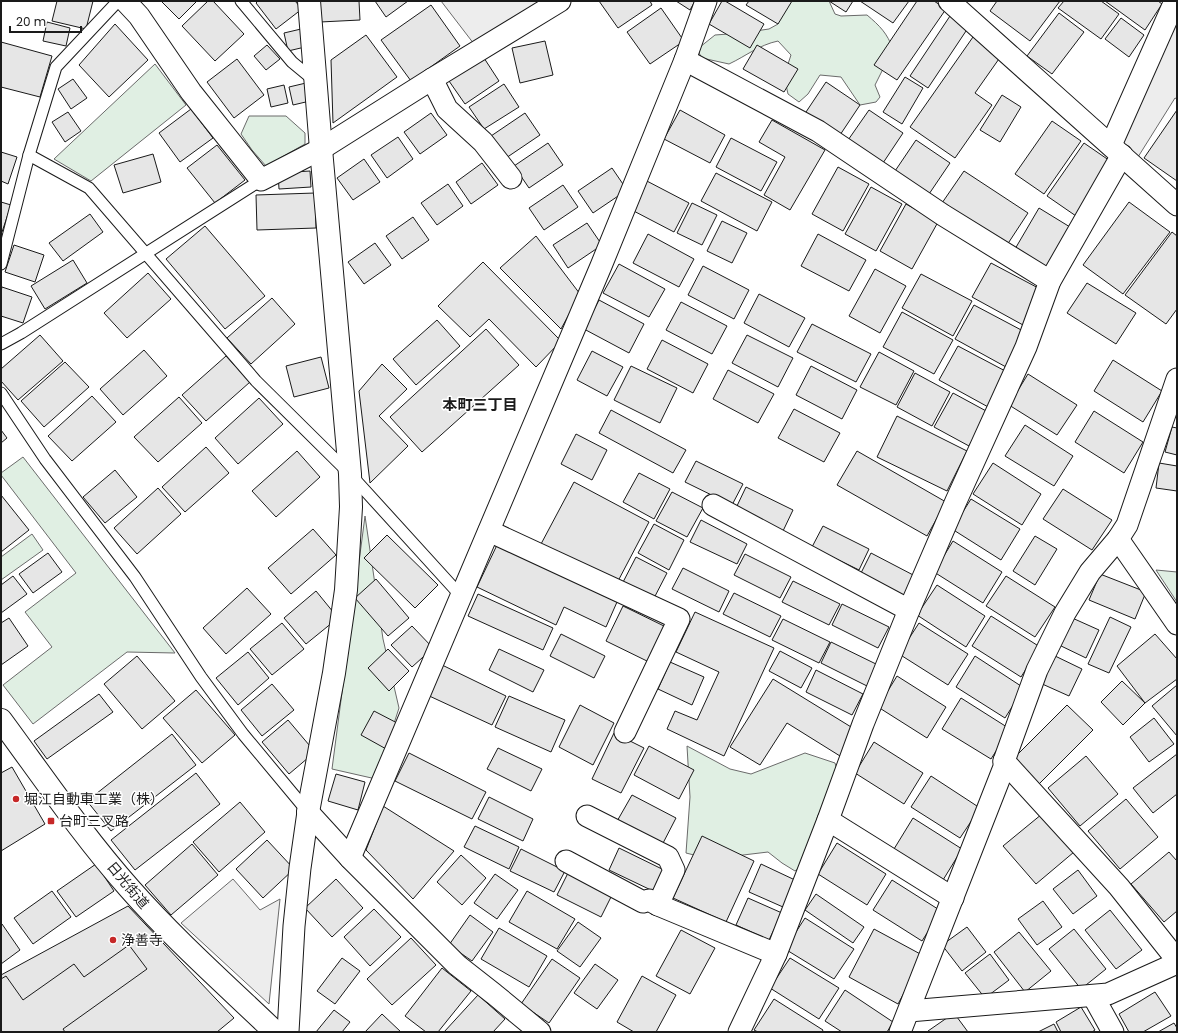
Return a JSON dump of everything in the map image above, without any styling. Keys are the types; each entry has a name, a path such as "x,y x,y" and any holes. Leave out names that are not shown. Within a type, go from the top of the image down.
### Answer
{"street":[{"path":"125,1 139,16 191,92 261,180 320,149 560,1"},
{"path":"288,1032 294,926 300,868 308,812 334,673 346,590 351,507 350,474 320,149 309,1"},
{"path":"350,858 604,259 685,60 706,1"},
{"path":"948,1 1177,205"},
{"path":"739,1032 776,954 828,820 863,724 909,610 956,501 1026,347 1050,281 1116,150 1175,1"},
{"path":"685,60 818,131 943,216 1050,281"},
{"path":"432,79 447,108 483,142 511,178"},
{"path":"1177,379 1127,525 1118,539 1090,572 1064,613 1037,670 1004,761 1004,767 953,898 907,1024 1108,994 1177,963"},
{"path":"713,505 909,610"},
{"path":"488,531 679,619 624,732"},
{"path":"1118,539 1177,624"},
{"name":"日光街道","path":"1,720 64,806 129,888 170,933 275,1032"},
{"path":"1004,761 1119,887 1177,960"},
{"path":"308,812 350,858 456,965 540,1032"},
{"path":"587,816 668,857 674,870 658,905"},
{"path":"828,820 953,898"},
{"path":"566,861 643,902 650,900 658,905 776,954"},
{"path":"1093,996 1113,1032"}],"lane":[{"path":"1,264 29,156 56,68 118,1"},
{"path":"241,1 292,62 316,82"},
{"path":"29,156 88,188 256,380 350,474 461,596"},
{"path":"1,344 28,329 261,180"},
{"path":"1,393 45,459 135,577 200,677 243,734 308,812"}],"green space":[{"path":"785,1 829,1 835,14 841,16 867,15 879,26 886,34 893,49 875,85 880,97 876,102 860,105 841,77 820,75 808,94 799,102 788,94 784,76 791,55 778,41 759,48 729,64 702,58 699,53 700,47 715,35 769,29 778,24 779,9"},
{"path":"155,64 186,105 91,181 54,159"},
{"path":"249,116 286,116 305,133 305,144 266,166 241,134"},
{"path":"23,457 175,653 127,652 33,724 3,685 52,647 25,612 76,573 1,475 1,473"},
{"path":"365,516 383,639 399,708 376,779 332,769"},
{"path":"32,534 43,550 1,580 1,557"},
{"path":"1156,570 1177,572 1177,602"},
{"path":"687,746 730,769 751,774 805,753 835,763 846,801 827,847 795,871 768,852 710,859 686,853 690,797"}],"shaded area":[{"path":"441,1 547,1 474,44"},
{"path":"1177,9 1177,99 1175,98 1138,157 1119,142"},
{"path":"233,879 260,910 280,899 269,1004 181,923"}],"building":[{"path":"57,1 93,1 86,29 52,21"},
{"path":"161,1 197,1 179,19"},
{"path":"208,1 213,1 244,34 215,61 182,26"},
{"path":"258,1 295,1 302,9 276,29 256,3"},
{"path":"319,1 359,1 360,20 320,22"},
{"path":"375,1 408,1 386,17"},
{"path":"599,1 650,1 652,5 618,28"},
{"path":"676,1 695,1 690,10"},
{"path":"722,1 725,1 764,24 750,48 709,24"},
{"path":"749,1 792,1 778,24 746,5"},
{"path":"829,1 853,1 846,12"},
{"path":"860,1 909,1 893,23"},
{"path":"917,1 934,1 946,9 897,80 874,65"},
{"path":"997,1 1060,1 1030,41 990,11"},
{"path":"1064,1 1101,1 1119,14 1101,39 1058,8"},
{"path":"1105,1 1158,1 1162,4 1145,30"},
{"path":"431,5 460,46 411,81 381,40"},
{"path":"661,8 684,41 650,64 627,32"},
{"path":"1059,13 1084,32 1052,74 1027,56"},
{"path":"950,16 968,28 928,88 910,76"},
{"path":"1121,18 1144,35 1129,57 1105,39"},
{"path":"47,22 70,28 66,46 43,41"},
{"path":"115,24 148,60 109,97 79,65"},
{"path":"301,29 305,47 288,51 284,33"},
{"path":"366,35 397,77 333,123 331,60"},
{"path":"973,37 1001,56 975,93 992,105 955,158 910,127"},
{"path":"545,41 553,75 520,83 512,48"},
{"path":"1,42 52,56 40,97 1,87"},
{"path":"267,45 280,59 266,70 254,56"},
{"path":"757,45 798,69 784,92 743,69"},
{"path":"484,58 499,81 465,104 449,81"},
{"path":"237,59 264,95 234,118 207,82"},
{"path":"905,77 923,88 902,124 883,112"},
{"path":"73,79 87,98 71,109 58,89"},
{"path":"826,82 860,105 838,138 804,115"},
{"path":"306,83 310,101 293,105 289,87"},
{"path":"504,84 519,107 484,129 469,107"},
{"path":"284,85 288,103 271,107 267,89"},
{"path":"1002,95 1021,107 1000,142 980,130"},
{"path":"191,109 213,138 180,162 159,133"},
{"path":"680,110 725,135 710,163 664,139"},
{"path":"869,110 903,133 881,166 846,143"},
{"path":"1177,110 1177,181 1144,158"},
{"path":"68,112 81,131 65,142 52,122"},
{"path":"431,113 447,135 420,154 404,132"},
{"path":"525,113 540,135 506,158 491,136"},
{"path":"772,120 825,150 790,210 764,195 785,157 759,142"},
{"path":"1052,121 1081,141 1044,194 1015,174"},
{"path":"398,137 413,159 387,178 371,155"},
{"path":"731,138 777,162 761,191 716,167"},
{"path":"916,140 950,163 927,197 893,174"},
{"path":"548,143 563,165 529,188 514,166"},
{"path":"1084,143 1113,163 1076,216 1047,196"},
{"path":"217,145 245,180 215,203 187,168"},
{"path":"1,152 17,157 8,184 1,181"},
{"path":"153,154 161,182 123,193 114,165"},
{"path":"364,159 380,182 353,200 337,178"},
{"path":"482,163 498,185 471,204 456,182"},
{"path":"838,167 869,184 843,231 812,214"},
{"path":"612,168 627,190 593,213 578,191"},
{"path":"310,171 311,187 279,189 278,173"},
{"path":"964,171 1028,213 1007,245 942,203"},
{"path":"716,173 772,202 757,231 701,201"},
{"path":"643,179 689,203 674,232 628,208"},
{"path":"448,184 463,206 437,225 421,203"},
{"path":"563,185 578,207 544,230 529,208"},
{"path":"871,187 902,204 876,251 845,234"},
{"path":"315,193 316,228 257,230 256,195"},
{"path":"1,202 11,205 2,232 1,231"},
{"path":"1129,202 1170,232 1123,294 1083,265"},
{"path":"692,203 717,215 702,245 677,233"},
{"path":"906,204 938,222 912,269 880,251"},
{"path":"1039,208 1070,227 1046,267 1015,249"},
{"path":"90,214 103,232 63,261 49,243"},
{"path":"413,217 429,240 402,259 386,236"},
{"path":"722,221 747,233 732,263 707,251"},
{"path":"587,223 602,245 568,268 553,245"},
{"path":"205,226 265,296 225,329 166,259"},
{"path":"1172,232 1177,236 1177,309 1166,324 1125,295"},
{"path":"648,234 694,259 679,287 633,263"},
{"path":"818,234 866,260 849,291 801,266"},
{"path":"536,236 580,294 561,329 500,268"},
{"path":"375,243 391,265 364,284 348,262"},
{"path":"14,245 44,255 35,282 5,272"},
{"path":"73,260 87,283 45,309 31,286"},
{"path":"483,262 561,341 536,367 489,319 470,337 438,306"},
{"path":"991,263 1042,290 1023,325 972,297"},
{"path":"619,264 665,289 649,317 603,293"},
{"path":"703,266 749,290 734,319 688,295"},
{"path":"875,269 906,286 880,333 849,316"},
{"path":"148,273 171,299 127,338 104,313"},
{"path":"921,274 972,301 953,336 902,308"},
{"path":"1087,283 1136,313 1116,344 1067,313"},
{"path":"2,287 32,297 23,323 1,316"},
{"path":"759,294 805,318 789,347 744,323"},
{"path":"272,298 295,324 251,364 227,338"},
{"path":"599,300 644,324 629,353 584,329"},
{"path":"681,302 727,326 712,354 666,330"},
{"path":"974,305 1025,332 1006,367 955,339"},
{"path":"902,312 953,340 934,374 883,347"},
{"path":"437,320 460,346 416,385 393,359"},
{"path":"812,324 871,354 856,382 797,352"},
{"path":"486,329 519,365 422,452 390,417"},
{"path":"40,335 63,361 18,400 1,381 1,369"},
{"path":"747,335 793,358 778,387 732,363"},
{"path":"662,340 708,364 693,393 647,369"},
{"path":"958,346 1009,373 990,408 939,380"},
{"path":"144,350 167,376 123,415 100,389"},
{"path":"592,351 623,367 607,396 577,380"},
{"path":"879,352 914,371 896,405 860,387"},
{"path":"226,356 250,382 206,421 182,395"},
{"path":"321,357 329,388 294,397 286,366"},
{"path":"1113,360 1162,391 1143,422 1094,391"},
{"path":"65,362 89,387 44,427 21,401"},
{"path":"382,364 407,389 379,416 408,446 370,483 359,391"},
{"path":"631,366 677,388 660,423 614,400"},
{"path":"811,366 857,390 842,419 796,395"},
{"path":"728,370 774,394 758,423 713,399"},
{"path":"915,373 950,392 932,426 897,407"},
{"path":"1028,374 1077,405 1057,435 1009,405"},
{"path":"953,393 988,412 969,446 934,427"},
{"path":"92,396 116,422 72,461 48,436"},
{"path":"179,397 202,423 158,462 134,437"},
{"path":"259,398 283,424 238,464 215,438"},
{"path":"794,409 840,433 824,462 778,438"},
{"path":"611,410 686,450 673,473 599,433"},
{"path":"1094,411 1143,442 1124,473 1075,442"},
{"path":"897,416 967,451 947,491 877,457"},
{"path":"1025,425 1073,456 1054,486 1005,456"},
{"path":"1172,427 1177,428 1177,455 1165,452"},
{"path":"1,430 7,438 1,443"},
{"path":"576,434 607,450 592,480 561,464"},
{"path":"206,447 229,473 185,512 162,487"},
{"path":"297,451 320,477 276,517 252,491"},
{"path":"857,451 946,502 927,536 837,485"},
{"path":"696,461 743,484 732,505 685,482"},
{"path":"993,463 1041,494 1022,525 973,494"},
{"path":"1159,463 1177,466 1177,491 1156,488"},
{"path":"115,470 137,497 105,523 83,497"},
{"path":"639,473 670,489 654,519 623,502"},
{"path":"574,482 649,522 617,583 541,544"},
{"path":"746,487 793,510 783,531 736,508"},
{"path":"158,488 181,514 137,554 114,528"},
{"path":"1063,489 1112,520 1092,550 1043,519"},
{"path":"672,492 703,508 687,537 656,521"},
{"path":"1,495 29,530 1,552"},
{"path":"971,499 1020,529 1001,560 952,529"},
{"path":"701,520 747,544 737,564 690,542"},
{"path":"654,524 684,540 669,570 638,553"},
{"path":"823,526 869,549 859,570 812,547"},
{"path":"313,529 336,555 291,594 268,568"},
{"path":"387,535 438,585 415,608 364,558"},
{"path":"1035,536 1057,549 1035,585 1013,571"},
{"path":"953,541 1002,572 983,603 934,572"},
{"path":"497,545 617,602 606,627 564,607 556,625 477,587"},
{"path":"48,553 62,572 33,593 19,574"},
{"path":"871,553 917,577 907,598 860,575"},
{"path":"745,554 791,577 780,598 734,575"},
{"path":"636,557 667,573 652,602 621,586"},
{"path":"683,568 729,591 719,612 672,589"},
{"path":"1100,574 1146,592 1135,619 1089,600"},
{"path":"13,576 27,594 1,613 1,585"},
{"path":"1006,576 1055,607 1035,637 986,606"},
{"path":"376,579 409,618 388,636 355,598"},
{"path":"793,581 840,604 829,625 782,602"},
{"path":"937,585 985,616 966,647 917,615"},
{"path":"247,588 271,614 226,654 203,628"},
{"path":"316,591 338,618 306,644 284,618"},
{"path":"734,593 781,616 770,637 723,614"},
{"path":"478,594 553,628 543,650 468,616"},
{"path":"842,604 889,627 878,648 832,625"},
{"path":"623,606 666,627 649,662 606,641"},
{"path":"695,612 774,648 724,756 667,729 675,711 697,720 719,672 676,652"},
{"path":"991,616 1040,647 1021,677 972,646"},
{"path":"1070,617 1099,630 1086,658 1057,644"},
{"path":"1110,617 1131,627 1109,673 1088,664"},
{"path":"9,618 28,646 1,665 1,623"},
{"path":"783,619 830,642 819,663 772,640"},
{"path":"282,623 304,649 272,675 250,649"},
{"path":"919,623 968,654 948,685 899,654"},
{"path":"412,626 433,648 412,667 391,645"},
{"path":"561,634 605,656 594,678 550,656"},
{"path":"1155,634 1177,659 1177,679 1145,703 1117,666"},
{"path":"831,642 878,665 867,686 821,663"},
{"path":"388,649 409,671 389,691 368,668"},
{"path":"499,649 544,670 533,692 489,670"},
{"path":"780,651 812,668 801,688 769,671"},
{"path":"248,652 269,678 238,705 216,678"},
{"path":"1053,655 1082,669 1069,696 1040,683"},
{"path":"137,656 175,701 142,729 104,684"},
{"path":"975,656 1024,688 1005,718 956,687"},
{"path":"670,662 704,677 692,705 658,689"},
{"path":"440,664 506,696 492,725 425,694"},
{"path":"816,670 863,694 852,715 806,692"},
{"path":"897,676 946,707 927,738 878,707"},
{"path":"773,679 856,730 840,756 787,723 760,765 730,747"},
{"path":"1122,681 1145,703 1123,725 1101,702"},
{"path":"272,684 294,710 262,736 241,710"},
{"path":"1177,685 1177,736 1152,706"},
{"path":"196,690 235,735 202,763 163,718"},
{"path":"99,694 113,712 47,759 34,741"},
{"path":"509,696 565,720 551,752 495,727"},
{"path":"961,698 1010,729 991,759 942,729"},
{"path":"580,705 614,723 593,765 559,747"},
{"path":"1067,705 1093,730 1039,784 1014,758"},
{"path":"374,711 401,725 388,750 361,735"},
{"path":"1154,718 1174,744 1149,762 1130,737"},
{"path":"288,720 315,752 289,774 262,742"},
{"path":"614,733 644,748 621,793 592,779"},
{"path":"172,734 196,765 111,831 87,801"},
{"path":"874,742 923,773 904,804 855,773"},
{"path":"649,746 694,770 679,799 634,775"},
{"path":"498,748 542,769 531,791 487,769"},
{"path":"409,753 486,792 472,819 395,781"},
{"path":"1177,754 1177,794 1153,813 1133,788"},
{"path":"1086,756 1118,794 1080,826 1048,788"},
{"name":"堀江自動車工業（株）","path":"12,767 45,824 1,851 1,773"},
{"path":"196,773 220,804 135,870 111,840"},
{"path":"336,774 365,782 358,810 328,801"},
{"path":"931,776 980,808 960,838 911,807"},
{"path":"632,795 676,818 661,847 616,823"},
{"path":"489,797 533,819 523,841 478,819"},
{"path":"1126,799 1158,837 1120,869 1088,831"},
{"path":"240,802 265,832 219,872 193,842"},
{"path":"383,806 454,851 413,899 366,850"},
{"path":"1042,814 1074,852 1036,884 1003,846"},
{"path":"913,818 962,849 943,880 894,849"},
{"path":"475,826 519,847 509,869 464,847"},
{"path":"702,836 754,861 726,922 673,898"},
{"path":"267,840 294,869 263,898 236,869"},
{"path":"837,843 886,874 867,905 818,874"},
{"path":"192,844 218,875 171,915 145,885"},
{"path":"619,848 664,870 653,891 609,870"},
{"path":"521,849 565,871 554,892 510,871"},
{"path":"1169,852 1177,861 1177,911 1164,922 1131,884"},
{"path":"461,855 486,878 462,905 437,882"},
{"path":"96,864 114,891 76,917 57,891"},
{"path":"761,864 795,880 783,907 749,892"},
{"path":"1078,870 1097,896 1073,914 1053,889"},
{"path":"568,873 612,895 601,917 557,895"},
{"path":"495,874 518,890 497,919 474,903"},
{"path":"336,879 363,908 332,937 305,908"},
{"path":"892,880 941,911 922,941 873,910"},
{"path":"52,891 71,917 33,944 14,918"},
{"path":"527,891 575,919 557,949 509,922"},
{"path":"816,894 864,927 853,943 805,910"},
{"path":"748,898 782,913 769,940 736,925"},
{"path":"1043,901 1062,927 1037,945 1018,919"},
{"name":"浄善寺","path":"128,906 234,1018 217,1032 1,1032 1,975"},
{"path":"374,909 401,937 370,966 344,937"},
{"path":"1110,910 1142,950 1116,969 1085,930"},
{"path":"470,915 493,932 472,961 449,945"},
{"path":"805,918 854,949 834,979 785,949"},
{"path":"578,922 601,938 580,967 557,951"},
{"path":"2,924 20,950 1,964 1,925"},
{"path":"967,927 986,952 962,971 942,945"},
{"path":"499,928 547,956 529,987 481,959"},
{"path":"874,929 924,956 898,1004 849,977"},
{"path":"1074,929 1106,969 1081,989 1049,949"},
{"path":"681,930 715,948 690,994 656,976"},
{"path":"1019,932 1051,971 1025,992 994,952"},
{"path":"411,938 436,965 392,1005 367,979"},
{"path":"129,945 147,969 63,1029 65,1032 1,1032 1,979 6,976 23,1000 74,964 84,977"},
{"path":"990,954 1009,980 985,998 965,973"},
{"path":"342,958 360,971 335,1004 317,991"},
{"path":"790,958 839,988 819,1019 770,988"},
{"path":"552,959 580,978 549,1023 521,1004"},
{"path":"595,964 618,980 597,1009 574,993"},
{"path":"442,968 471,991 438,1032 426,1032 405,1016"},
{"path":"642,976 676,995 656,1032 634,1032 617,1022"},
{"path":"845,990 893,1022 887,1032 842,1032 825,1021"},
{"path":"1155,992 1171,1016 1143,1032 1129,1032 1119,1014"},
{"path":"478,995 505,1019 493,1032 444,1032"},
{"path":"774,999 823,1030 822,1032 758,1032 754,1030"},
{"path":"1081,1007 1095,1030 1092,1032 1061,1032 1056,1022"},
{"path":"334,1010 350,1022 342,1032 316,1032"},
{"path":"954,1013 968,1032 928,1031"},
{"path":"382,1014 401,1032 365,1032"},
{"path":"1174,1023 1177,1028 1177,1032 1158,1032"},
{"path":"1054,1024 1058,1032 1038,1032"}],"place":[{"name":"堀江自動車工業（株）","path":"16,799"},
{"name":"台町三叉路","path":"51,821"},
{"name":"浄善寺","path":"113,940"}],"district":[{"name":"本町三丁目","path":"480,404"}]}
